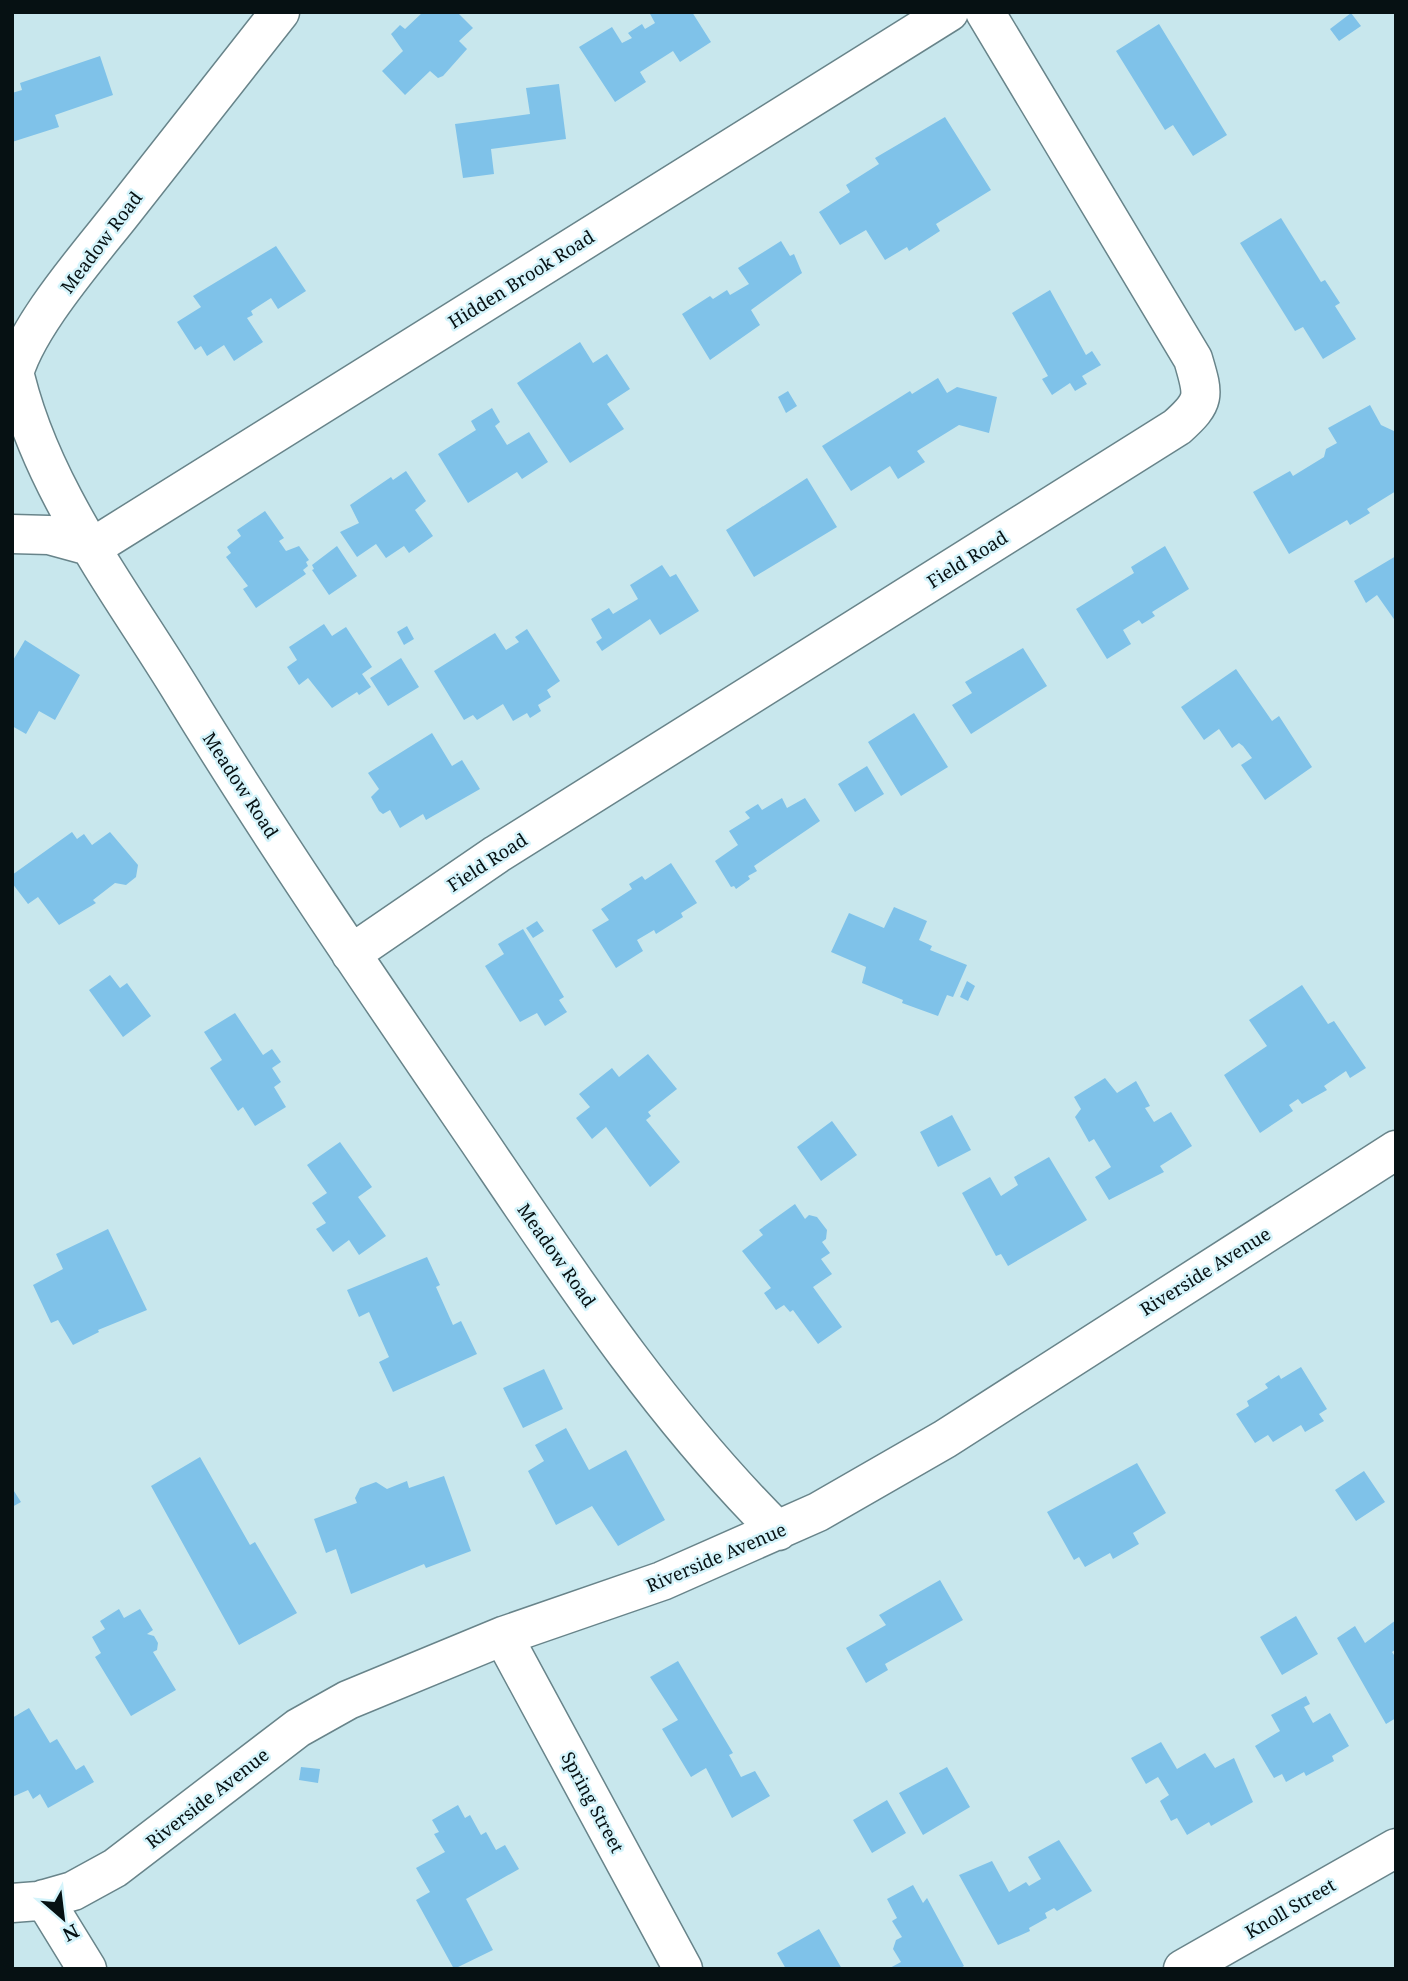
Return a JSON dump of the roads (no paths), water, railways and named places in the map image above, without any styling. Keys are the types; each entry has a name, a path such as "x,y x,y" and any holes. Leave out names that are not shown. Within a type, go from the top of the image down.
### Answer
{"street":[{"name":"Meadow Road","path":"279,12 69,280 13,372 43,459 93,547 226,764 351,954 540,1232 652,1388 723,1476 778,1531"},
{"name":"Hidden Brook Road","path":"93,547 949,12"},
{"name":"Field Road","path":"351,954 498,854 1177,427 1198,408 1201,387 1193,359 985,12"},
{"path":"12,534 49,535 93,547"},
{"name":"Riverside Avenue","path":"28,1901 73,1891 115,1868 298,1728 402,1676 503,1636 662,1581 830,1506 945,1439 1396,1150"},
{"name":"Spring Street","path":"503,1636 683,1969"},
{"name":"Knoll Street","path":"1184,1969 1396,1848"},
{"path":"28,1901 86,1969"}]}
